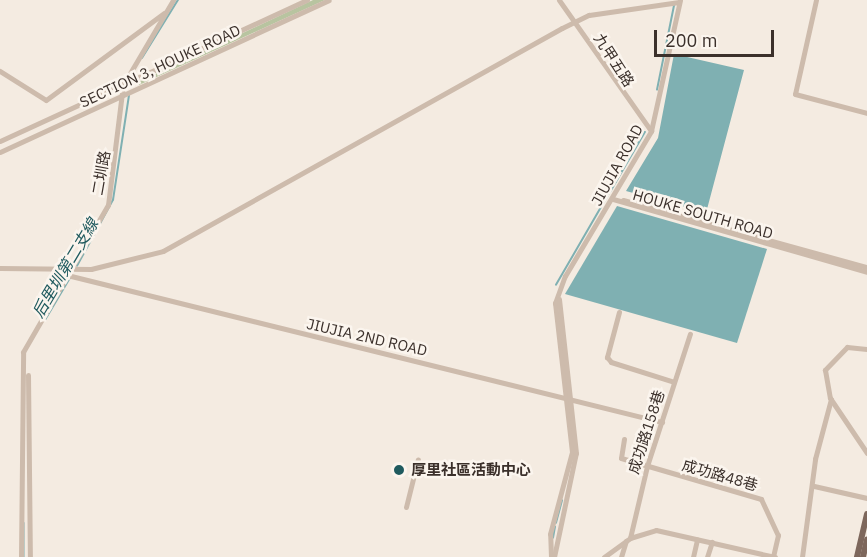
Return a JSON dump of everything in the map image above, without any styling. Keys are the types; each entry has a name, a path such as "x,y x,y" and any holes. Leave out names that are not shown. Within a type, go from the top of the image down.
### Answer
{"main road":[{"path":"857,557 867,514"},
{"path":"863,557 867,539"}],"street":[{"path":"123,85 173,0"},
{"name":"SECTION 3, HOUKE ROAD","path":"0,141 307,0"},
{"name":"SECTION 3, HOUKE ROAD","path":"0,152 329,0"},
{"name":"九甲五路","path":"559,0 651,131"},
{"path":"816,0 795,94 867,113"},
{"path":"0,268 71,269 162,251 575,22 625,8 680,1"},
{"name":"JIUJIA ROAD","path":"552,557 576,453 568,399 559,297 651,131 680,1"},
{"path":"0,71 46,100 166,12"},
{"name":"二圳路","path":"21,557 20,363 108,205 123,85"},
{"name":"HOUKE SOUTH ROAD","path":"613,199 867,272"},
{"name":"HOUKE SOUTH ROAD","path":"822,258 867,267"},
{"name":"JIUJIA 2ND ROAD","path":"67,275 662,422"},
{"path":"619,312 607,357 611,362 674,382"},
{"name":"成功路158巷","path":"622,557 647,466 690,334"},
{"path":"867,350 847,347 825,370 831,399 867,453"},
{"path":"28,375 30,557"},
{"path":"802,557 814,486 815,459 831,399"},
{"name":"成功路48巷","path":"624,439 621,458 761,500 778,535 775,557"},
{"path":"406,507 418,459"},
{"path":"814,486 867,498"},
{"path":"604,557 628,539 656,530 775,557"},
{"path":"693,557 697,539"},
{"path":"708,557 712,542"}],"green space":[{"path":"313,0 325,0 139,85 138,82"}],"water":[{"path":"674,54 744,70 706,213 626,191 658,138"},
{"path":"617,206 767,249 737,343 565,294"}],"waterway":[{"name":"后里圳第二支線","path":"142,58 178,0"},
{"path":"657,90 674,6"},
{"name":"后里圳第二支線","path":"77,266 113,200 129,95"},
{"path":"610,192 645,132"},
{"path":"556,285 608,195"},
{"name":"后里圳第二支線","path":"45,320 70,278"},
{"path":"556,523 562,501"},
{"name":"后里圳第二支線","path":"24,523 24,557"},
{"path":"553,538 555,527"}],"place":[{"name":"厚里社區活動中心","path":"399,470"}]}
